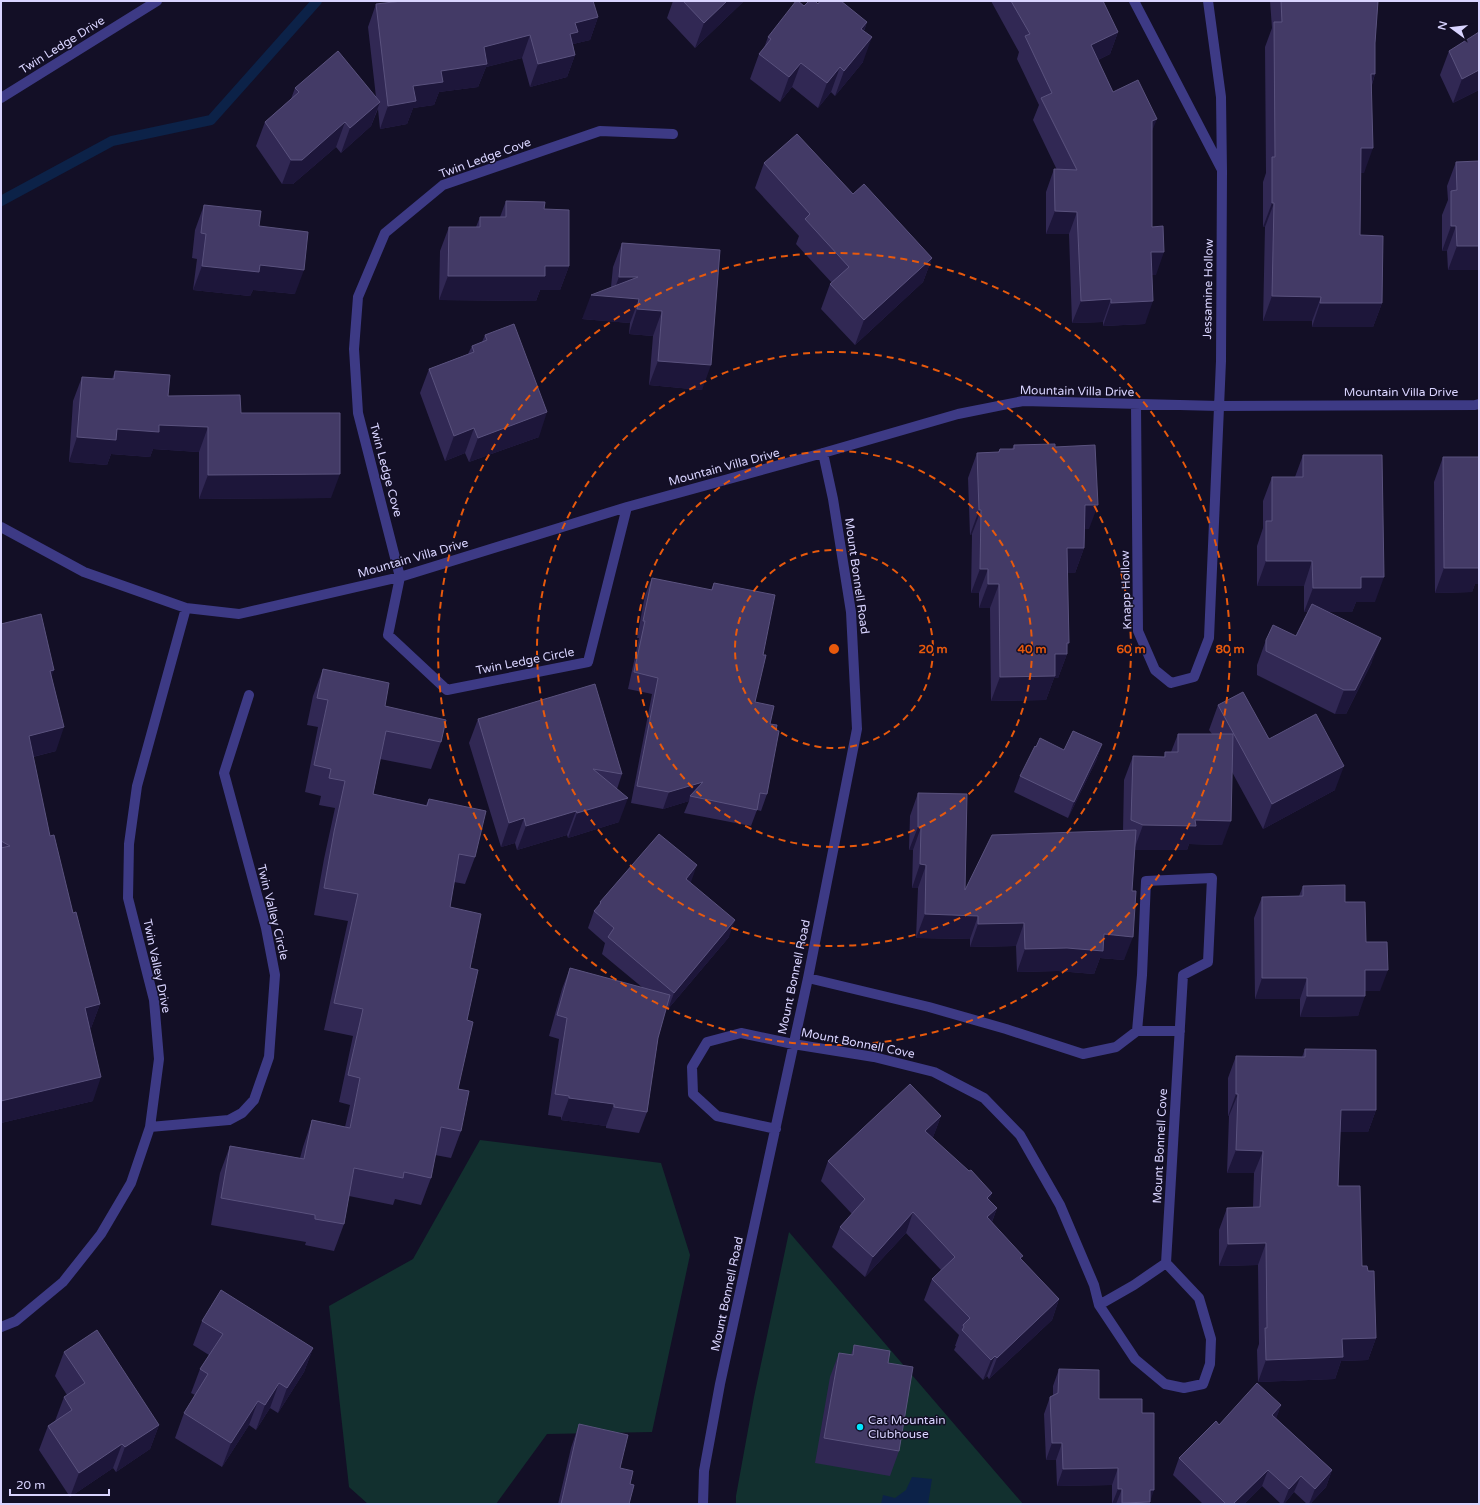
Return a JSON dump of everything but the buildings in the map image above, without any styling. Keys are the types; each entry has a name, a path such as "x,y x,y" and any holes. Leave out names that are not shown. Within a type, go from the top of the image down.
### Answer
{"street":[{"name":"Twin Ledge Drive","path":"1,98 157,1"},
{"name":"Jessamine Hollow","path":"1134,1 1222,172"},
{"name":"Jessamine Hollow","path":"1208,1 1221,98 1222,172 1220,406"},
{"name":"Twin Ledge Cove","path":"400,577 358,413 354,349 358,297 385,233 443,185 600,130 673,134"},
{"name":"Mountain Villa Drive","path":"1,527 84,572 186,608 239,614 400,577 628,507 958,414 1023,401 1220,406 1479,404"},
{"name":"Knapp Hollow","path":"1136,405 1138,631 1155,670 1171,683 1194,677 1210,638 1220,406"},
{"name":"Mount Bonnell Road","path":"703,1504 704,1471 720,1384 808,978 857,729 851,612 833,499 823,453"},
{"name":"Twin Ledge Circle","path":"400,577 388,635 447,690 588,662 628,507"},
{"name":"Twin Valley Drive","path":"1,1327 16,1321 63,1282 101,1234 131,1183 150,1127 159,1059 154,1000 128,898 129,844 137,786 186,608"},
{"name":"Twin Valley Circle","path":"150,1127 229,1120 242,1113 254,1100 269,1058 274,975 266,928 224,773 248,695"},
{"name":"Mount Bonnell Cove","path":"793,1044 874,1057 934,1072 984,1098 1020,1135 1060,1205 1094,1285 1099,1305 1135,1358 1165,1384 1184,1388 1203,1384 1210,1364 1211,1339 1199,1298 1166,1263 1183,975 1208,962 1212,878 1146,881 1142,975 1137,1031"},
{"path":"808,978 929,1008 1083,1054 1116,1047 1137,1031 1180,1031"},
{"path":"776,1129 718,1116 693,1094 692,1067 707,1042 742,1033 793,1044"},
{"path":"1099,1305 1134,1285 1166,1263"}],"green space":[{"path":"480,1140 661,1163 690,1255 652,1432 547,1434 496,1504 368,1504 349,1487 329,1306 413,1259"},
{"path":"789,1232 1023,1504 736,1504 736,1496 754,1397"}],"water":[{"path":"912,1477 932,1479 928,1504 881,1504 883,1495 895,1498 906,1490"}],"waterway":[{"path":"1,201 112,141 211,120 317,1"}],"place":[{"name":"Cat Mountain Clubhouse","path":"860,1427"}]}
